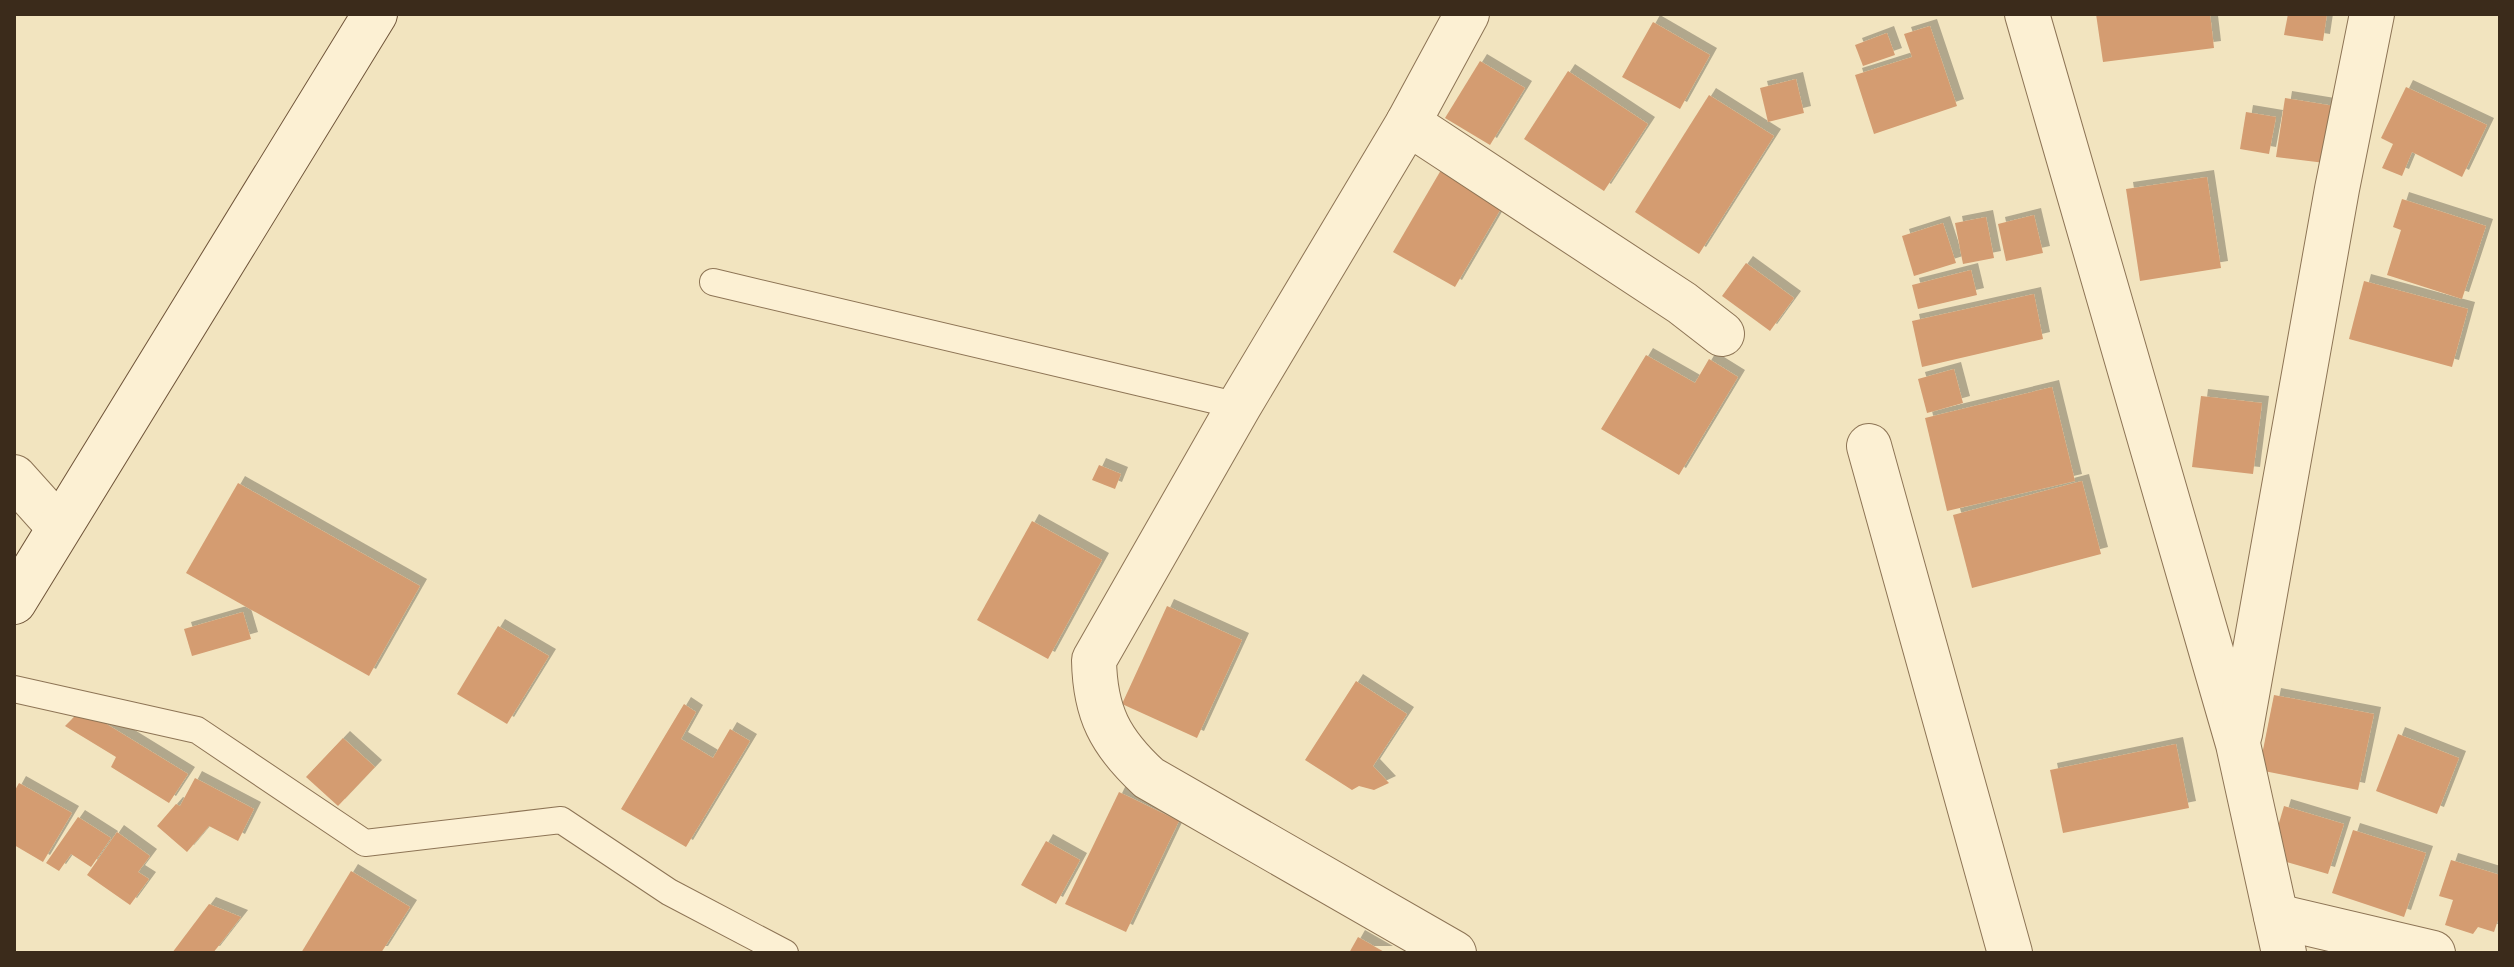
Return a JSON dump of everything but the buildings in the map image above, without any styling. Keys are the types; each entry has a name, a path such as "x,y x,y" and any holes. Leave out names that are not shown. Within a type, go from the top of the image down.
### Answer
{"street":[{"path":"14,602 375,14"},
{"path":"1454,953 1149,778 1128,760 1112,738 1094,687 1094,660 1239,406 1408,123 1467,14"},
{"path":"2027,14 2238,744 2280,935 2433,953"},
{"path":"2238,744 2337,189 2372,14"},
{"path":"1408,123 1682,303 1722,334"},
{"path":"1869,446 2010,953"},
{"path":"14,477 59,527"}],"lane":[{"path":"713,282 1239,406"},
{"path":"14,689 197,730 365,843 561,820 669,892 785,953"}]}
